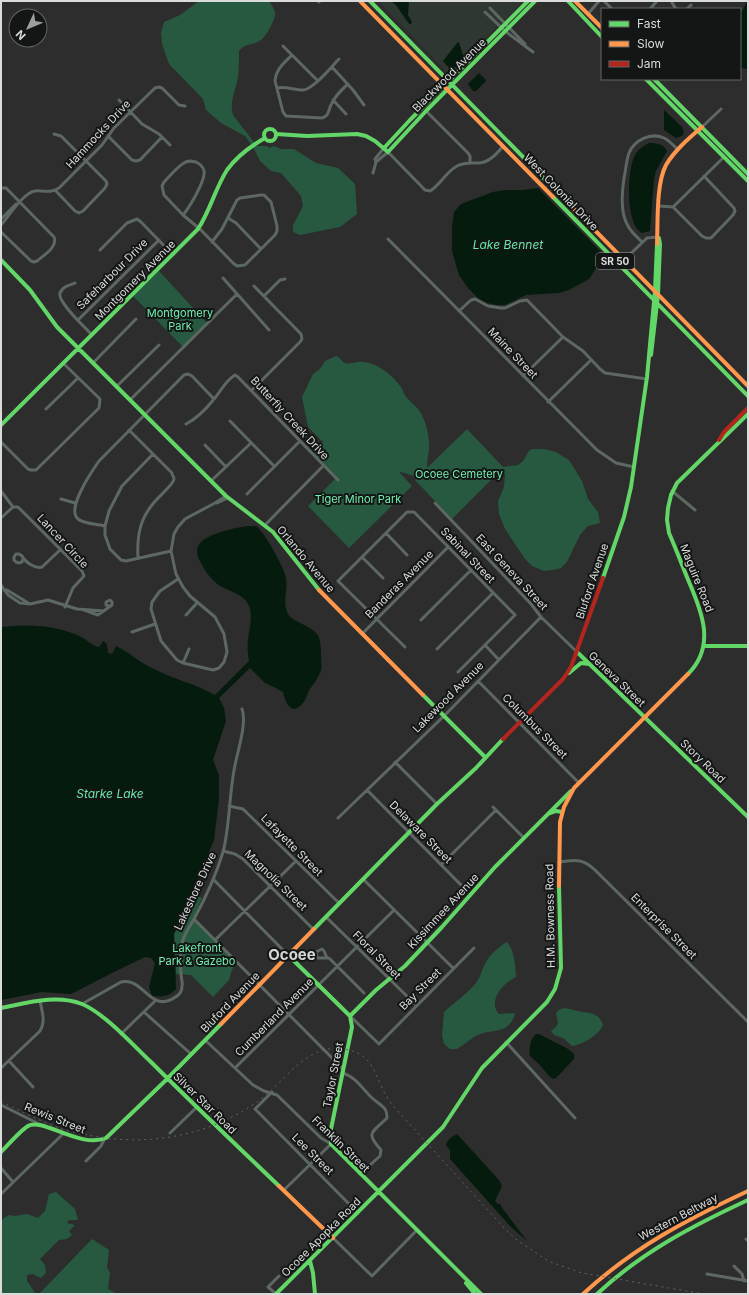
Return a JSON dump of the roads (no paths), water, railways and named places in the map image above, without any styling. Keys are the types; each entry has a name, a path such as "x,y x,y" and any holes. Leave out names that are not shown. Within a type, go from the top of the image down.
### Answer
{"main road":[{"name":"West Colonial Drive","path":"360,1 748,396"},
{"name":"West Colonial Drive","path":"370,1 748,386"},
{"name":"Blackwood Avenue","path":"386,150 419,111 528,1"},
{"name":"Blackwood Avenue","path":"386,150 448,90 535,1"},
{"path":"568,1 601,36"},
{"path":"575,1 601,27"},
{"path":"647,80 748,174"},
{"path":"655,80 748,182"},
{"path":"410,128 419,111"},
{"path":"276,134 276,138 273,141 267,141 264,138 265,131 269,129 274,130 276,134 307,136 362,135 375,141 386,150"},
{"name":"Bluford Avenue","path":"657,293 655,275 656,244 658,237 660,187 662,175 666,164 700,129"},
{"name":"Montgomery Avenue","path":"1,425 198,229 205,219 229,168 251,146 264,138"},
{"path":"532,175 543,177"},
{"name":"Bluford Avenue","path":"104,1140 167,1079 437,804 476,768 485,757 563,680 567,674 577,652 624,518 633,475 657,293 660,244 658,237"},
{"name":"Orlando Avenue","path":"1,260 30,290 52,320 92,363 227,497 243,510 265,524 280,540 322,592 485,757"},
{"path":"641,277 647,280 651,279 655,275"},
{"name":"Bluford Avenue","path":"647,378 656,318 656,302"},
{"path":"656,318 667,313"},
{"name":"Maguire Road","path":"718,442 724,432 748,408"},
{"name":"Maguire Road","path":"646,718 694,668 704,646 706,635 701,611 686,578 668,527 667,514 672,491 677,483 748,414"},
{"path":"704,646 723,648 748,646"},
{"name":"Geneva Street","path":"577,652 646,718"},
{"path":"567,674 581,663 589,664"},
{"name":"Kissimmee Avenue","path":"350,1015 405,966 495,867 553,808 646,718"},
{"name":"Story Road","path":"646,718 748,817"},
{"name":"Kissimmee Avenue","path":"562,812 574,788"},
{"path":"553,808 557,806 564,807"},
{"path":"546,815 552,812 562,812"},
{"name":"H.M. Bowness Road","path":"378,1192 443,1126 456,1110 483,1068 506,1042 541,1010 553,993 558,982 561,959 559,835 562,812"},
{"path":"288,955 350,1015"},
{"name":"Silver Star Road","path":"1,1008 59,999 76,1001 94,1010 121,1034 333,1238"},
{"name":"Taylor Street","path":"331,1144 331,1129 352,1027 350,1015"},
{"path":"1,1152 29,1125 39,1124"},
{"name":"Rewis Street","path":"39,1124 92,1142 104,1140"},
{"name":"Franklin Street","path":"331,1144 416,1231 481,1294"},
{"name":"Western Beltway","path":"582,1294 610,1270 651,1240 748,1191"},
{"name":"Ocoee Apopka Road","path":"276,1294 378,1192"},
{"name":"Western Beltway","path":"597,1294 620,1273 683,1231 748,1200"},
{"path":"310,1261 316,1294"},
{"name":"Franklin Street","path":"457,1271 475,1294"}],"street":[{"path":"588,14 599,1"},
{"path":"688,8 691,5"},
{"path":"486,12 505,32 533,52 490,8"},
{"path":"283,46 318,81"},
{"path":"292,55 279,67 276,76 277,88 283,112 286,116 322,118 328,115 333,100 348,84"},
{"path":"277,88 281,87 306,90 318,81 339,59"},
{"path":"332,67 348,84 364,105"},
{"name":"Hammocks Drive","path":"55,190 102,145 114,128 155,88 159,87 179,105 185,106"},
{"path":"119,100 142,124 162,137 170,145"},
{"path":"333,100 346,114"},
{"path":"700,129 721,108"},
{"path":"426,111 468,153 470,156 470,163"},
{"path":"1,225 20,202 31,192 36,190 50,192 55,190 75,211 79,213 83,211 106,188 106,181 61,136 54,134"},
{"path":"108,136 132,160 136,161 140,160 162,137"},
{"path":"642,242 628,226 625,218 622,198 622,189 630,152 635,144 645,138 654,136 664,138 678,150"},
{"path":"386,150 425,190 430,191 458,165 486,162 504,146"},
{"name":"Blackwood Avenue","path":"373,173 376,162 375,159 386,150"},
{"path":"673,207 724,157"},
{"path":"183,215 192,203 204,177 204,170 202,166 192,161 184,163 164,182 162,186 164,195 183,215 233,263 237,266 245,265 276,235 278,226 271,202 268,198 261,195 240,198 234,203 218,236 212,242"},
{"path":"660,206 673,207 702,236 711,238 734,216 735,211 734,208 704,176"},
{"path":"1,188 6,188 54,237 55,240 54,244 37,261 34,262 31,261 1,232"},
{"path":"1,219 11,208 20,202"},
{"path":"228,218 236,223 261,249"},
{"path":"100,250 127,223 136,219 141,222 173,255"},
{"path":"624,260 647,238 658,237"},
{"name":"Maine Street","path":"388,239 597,450 616,463 634,467"},
{"name":"Safeharbour Drive","path":"78,320 158,240"},
{"path":"223,278 269,330"},
{"path":"264,296 280,280 285,279"},
{"path":"75,283 61,291 59,295 60,299 92,335"},
{"path":"252,390 302,339 301,334 254,286"},
{"path":"130,400 237,294"},
{"path":"459,311 471,300 475,299 488,306 502,308 527,300 563,337 583,351 605,373 611,375 647,378"},
{"path":"92,363 136,319"},
{"path":"523,376 563,337"},
{"path":"116,387 159,344"},
{"path":"548,402 591,360"},
{"path":"1,442 28,469 36,470 99,408 100,400 64,363"},
{"path":"104,526 78,519 74,510 75,503 99,461 184,375 188,374 192,376 214,399 192,421 186,424"},
{"name":"Butterfly Creek Drive","path":"214,399 224,385 235,376 238,376 338,480"},
{"path":"46,409 78,378"},
{"path":"230,421 274,466"},
{"path":"129,430 172,473 174,480 151,506 140,526 138,535 138,558"},
{"path":"247,494 300,441"},
{"path":"211,482 251,443"},
{"path":"205,446 226,467"},
{"path":"153,454 122,486 109,511 104,526 110,549 122,560 126,561 171,551"},
{"path":"624,465 633,475"},
{"path":"265,524 323,466"},
{"path":"1,491 13,507 1,518"},
{"path":"672,491 695,510"},
{"path":"178,579 160,591 152,602 151,609 161,640 168,651 177,660 183,663 213,670 219,668 224,662 227,652 224,634 220,624 215,617 187,593 178,579 171,551 174,534 178,526 185,519 227,497"},
{"path":"61,499 75,503"},
{"name":"East Geneva Street","path":"435,503 577,652"},
{"name":"Lancer Circle","path":"13,507 18,507 22,510 82,571 84,576 70,593 65,607"},
{"name":"Sabinal Street","path":"386,533 407,512 414,512 515,615 485,645"},
{"path":"405,647 338,581 363,558 386,533 407,555"},
{"name":"Banderas Avenue","path":"362,634 448,547"},
{"path":"23,559 39,568 60,550"},
{"path":"363,558 382,578"},
{"path":"421,620 471,570"},
{"path":"1,585 4,590 7,590 30,604 48,600 65,607 98,615 109,606"},
{"path":"436,649 493,593"},
{"path":"186,615 197,603"},
{"name":"Lakewood Avenue","path":"338,818 444,716 542,617"},
{"path":"132,632 155,624"},
{"path":"458,672 485,645 499,660"},
{"path":"183,663 188,649"},
{"name":"Columbus Street","path":"478,681 579,783"},
{"name":"Lakeshore Drive","path":"155,1001 168,1001 180,993 182,987 181,944 213,879 223,851 231,784 243,722 244,713 242,708"},
{"path":"395,762 437,804"},
{"name":"Delaware Street","path":"367,790 462,886"},
{"name":"Lafayette Street","path":"229,806 243,809 339,903"},
{"path":"493,807 524,838"},
{"path":"441,865 496,810"},
{"name":"Magnolia Street","path":"223,851 235,854 243,859 313,929"},
{"name":"Enterprise Street","path":"559,862 579,860 586,862 748,1022"},
{"path":"215,940 296,861"},
{"path":"213,879 288,955"},
{"path":"363,879 426,943 453,968"},
{"name":"Cumberland Avenue","path":"235,1068 394,910"},
{"name":"Floral Street","path":"326,917 416,1005"},
{"path":"194,919 290,1014 343,1071 355,1079 366,1092 385,1109 387,1118 373,1132 371,1137 372,1141 381,1150 380,1156 360,1174"},
{"name":"Bay Street","path":"350,1015 379,1044 474,948"},
{"path":"327,958 338,966 364,993"},
{"path":"82,1004 121,982 126,981 136,984 155,1001 121,1034"},
{"path":"1,1068 40,1031 43,1020 40,1001"},
{"path":"144,1012 191,1054"},
{"name":"Franklin Street","path":"205,1040 253,1085 264,1091 272,1092 280,1097 321,1138 331,1144"},
{"path":"506,1042 575,1118"},
{"path":"9,1061 33,1086"},
{"name":"Lee Street","path":"272,1092 255,1109 358,1213"},
{"name":"Rewis Street","path":"2,1107 39,1124"},
{"path":"170,1133 197,1107"},
{"path":"1,1194 64,1133"},
{"name":"Bluford Avenue","path":"86,1161 101,1146 104,1140"},
{"path":"284,1190 331,1144"},
{"path":"1,1168 14,1182"},
{"name":"Silver Star Road","path":"333,1238 372,1276 416,1231"},
{"path":"734,1266 742,1274 746,1281"},
{"path":"707,1274 746,1281"},
{"path":"276,1294 268,1287 279,1276"}],"water":[{"path":"391,1 409,1 408,15 412,22 411,24 409,24 396,5"},
{"path":"748,1 748,69 741,68 741,12"},
{"path":"459,42 463,56 457,66 454,68 449,67 443,61"},
{"path":"479,73 486,80 476,91 473,91 468,84"},
{"path":"664,110 682,127 684,133 682,136 676,138 664,130"},
{"path":"649,143 662,145 667,151 656,171 654,180 650,231 642,233 636,228 630,208 629,184 632,162 635,155 639,149"},
{"name":"Lake Bennet","path":"538,188 602,253 597,267 589,279 569,290 559,293 526,295 505,305 487,303 478,298 468,288 459,275 452,251 452,227 454,212 461,204 493,192"},
{"name":"Starke Lake","path":"256,526 260,529 274,550 285,573 285,605 288,614 290,617 317,634 321,648 321,670 305,700 301,705 294,709 288,706 283,692 265,683 250,668 219,698 224,708 226,721 213,760 219,775 219,799 214,840 194,894 174,934 176,989 165,996 152,996 149,987 155,963 151,958 145,957 71,994 42,992 1,1000 1,627 49,627 80,636 98,647 103,641 107,645 108,653 112,654 116,646 149,667 215,695 249,661 248,645 251,612 248,604 243,598 220,586 209,576 198,556 197,551 203,540 210,536 227,530"},
{"path":"536,1034 539,1034 568,1049 574,1054 574,1059 556,1078 553,1079 549,1076 530,1056 530,1044"},
{"path":"457,1134 499,1180 502,1186 495,1201 500,1204 527,1241 511,1227 450,1159 450,1150 446,1145 450,1138"}],"railway":[{"path":"1,1102 52,1125 83,1134 129,1140 176,1136 220,1122 241,1112 261,1099 308,1057 330,1049 352,1051 360,1054 370,1063 384,1092 394,1107 505,1229 517,1240 548,1261 582,1273 704,1294"}],"district":[{"name":"Ocoee","path":"292,955"}],"park label":[{"name":"Montgomery Park","path":"180,319"},
{"name":"Ocoee Cemetery","path":"459,474"},
{"name":"Tiger Minor Park","path":"358,499"},
{"name":"Lakefront Park & Gazebo","path":"197,954"}]}
